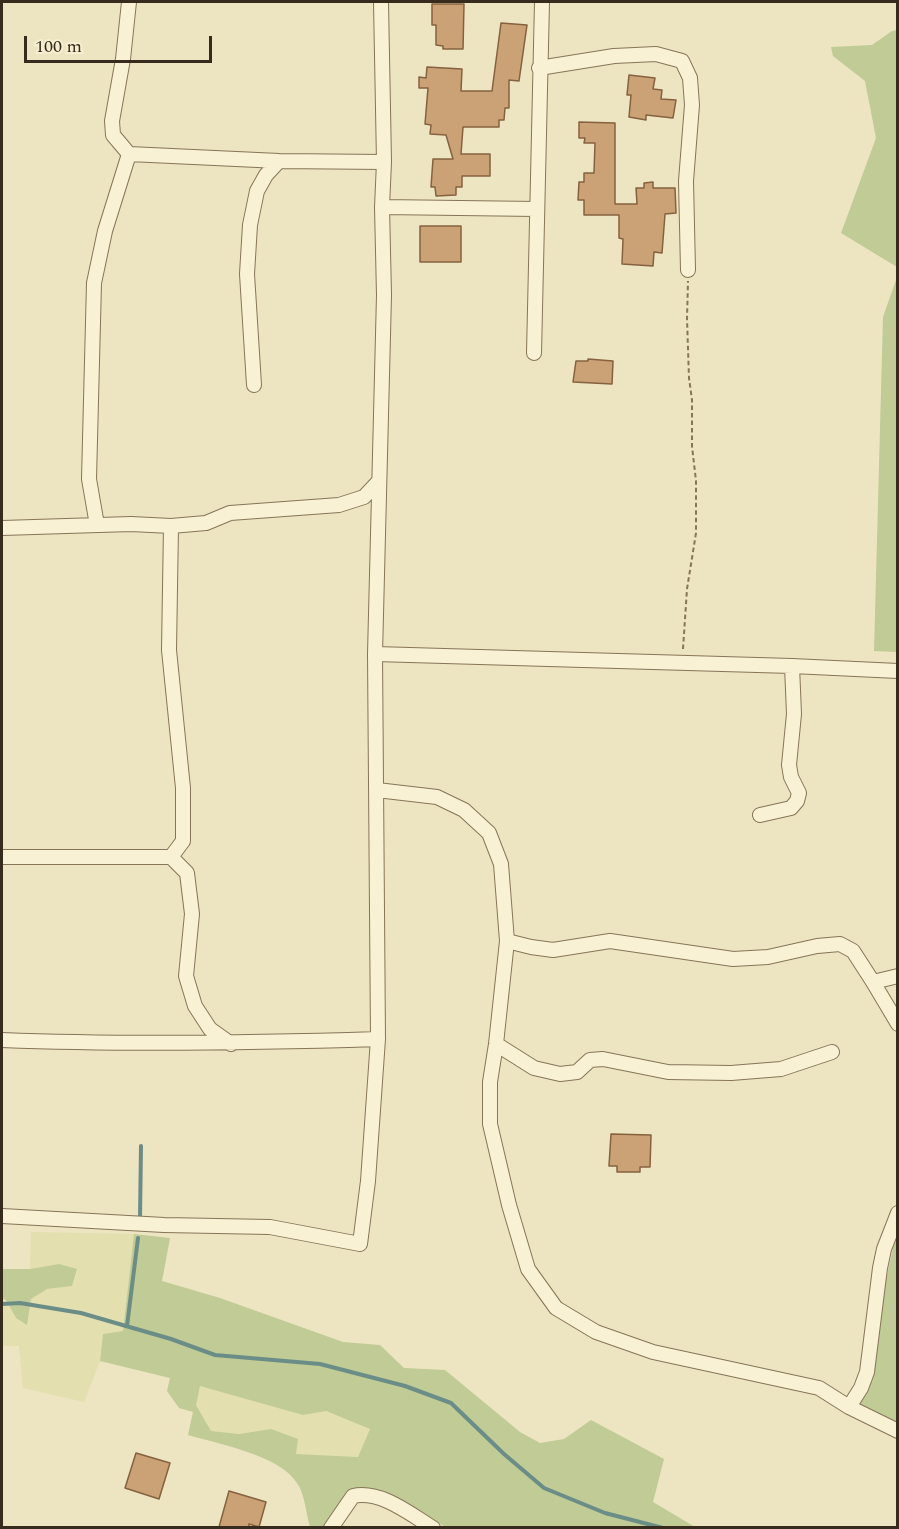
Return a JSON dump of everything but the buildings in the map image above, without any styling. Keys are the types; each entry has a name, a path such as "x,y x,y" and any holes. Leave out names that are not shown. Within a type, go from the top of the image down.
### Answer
{"street":[{"path":"129,2 123,59 112,121 113,135 129,154 384,162"},
{"path":"2,1216 164,1225 270,1227 360,1244 368,1181 378,1039 375,654 384,295 381,2"},
{"path":"534,353 542,2"},
{"path":"539,68 614,56 656,54 682,61 690,78 692,105 686,181 688,270"},
{"path":"97,525 89,479 94,283 105,231 129,154"},
{"path":"254,385 247,274 249,225 257,191 279,160"},
{"path":"382,207 537,209"},
{"path":"2,528 97,525 171,526 206,523 230,513 339,506 364,497 379,481"},
{"path":"171,526 169,650 183,789 183,841 171,857"},
{"path":"375,654 897,670"},
{"path":"760,815 791,808 797,801 799,793 791,777 789,765 794,714 792,666"},
{"path":"376,790 437,797 464,810 489,833 501,864 507,941 490,1082 490,1124 509,1205 528,1269 556,1308 596,1332 652,1352 819,1388 849,1407 897,1431"},
{"path":"2,857 171,857 187,873 192,914 186,976 195,1006 210,1029 231,1044"},
{"path":"507,941 553,950 610,941 733,959 768,957 818,946 840,944 853,951 897,1024"},
{"path":"873,982 897,976"},
{"path":"2,1040 231,1044 378,1039"},
{"path":"496,1044 534,1068 560,1074 577,1072 590,1060 603,1059 668,1072 731,1073 781,1069 832,1052"},
{"path":"849,1407 861,1388 867,1372 880,1268 897,1213"},
{"path":"331,1527 353,1496 362,1494 384,1499 433,1527"}],"path":[{"path":"682,664 687,589 696,522 687,319 688,270"}],"shaded area":[{"path":"31,1232 134,1234 123,1331 103,1334 100,1361 84,1402 23,1388 19,1346 2,1346 2,1298 6,1300 16,1318 27,1324 31,1299 47,1289 72,1286 77,1270 59,1264 30,1269"},
{"path":"200,1385 303,1415 326,1411 370,1429 358,1457 295,1454 272,1429 239,1434 211,1431 196,1405"}],"green space":[{"path":"898,30 897,267 841,233 876,138 865,81 833,56 831,47 872,45 892,31"},
{"path":"897,277 897,652 874,651 883,317"},
{"path":"897,1230 897,1425 858,1406"},
{"path":"134,1234 170,1238 162,1281 220,1298 343,1342 380,1345 404,1368 445,1370 520,1432 540,1443 564,1439 591,1420 664,1459 653,1502 695,1527 446,1527 400,1505 361,1490 346,1492 325,1527 310,1527 302,1493 289,1473 263,1458 188,1435 193,1412 179,1408 167,1391 170,1378 100,1361 103,1334 123,1331","holes":["200,1386 303,1415 326,1411 370,1429 358,1457 296,1454 298,1439 271,1429 239,1434 211,1431 196,1405"]},
{"path":"59,1264 77,1269 72,1286 47,1289 31,1299 27,1325 16,1318 6,1300 2,1298 2,1269 30,1269"}],"waterway":[{"path":"140,1218 141,1146"},
{"path":"127,1326 138,1238"},
{"path":"2,1304 20,1303 81,1313 171,1339 215,1355 320,1364 405,1386 451,1403 504,1454 544,1488 605,1513 663,1528"}]}
